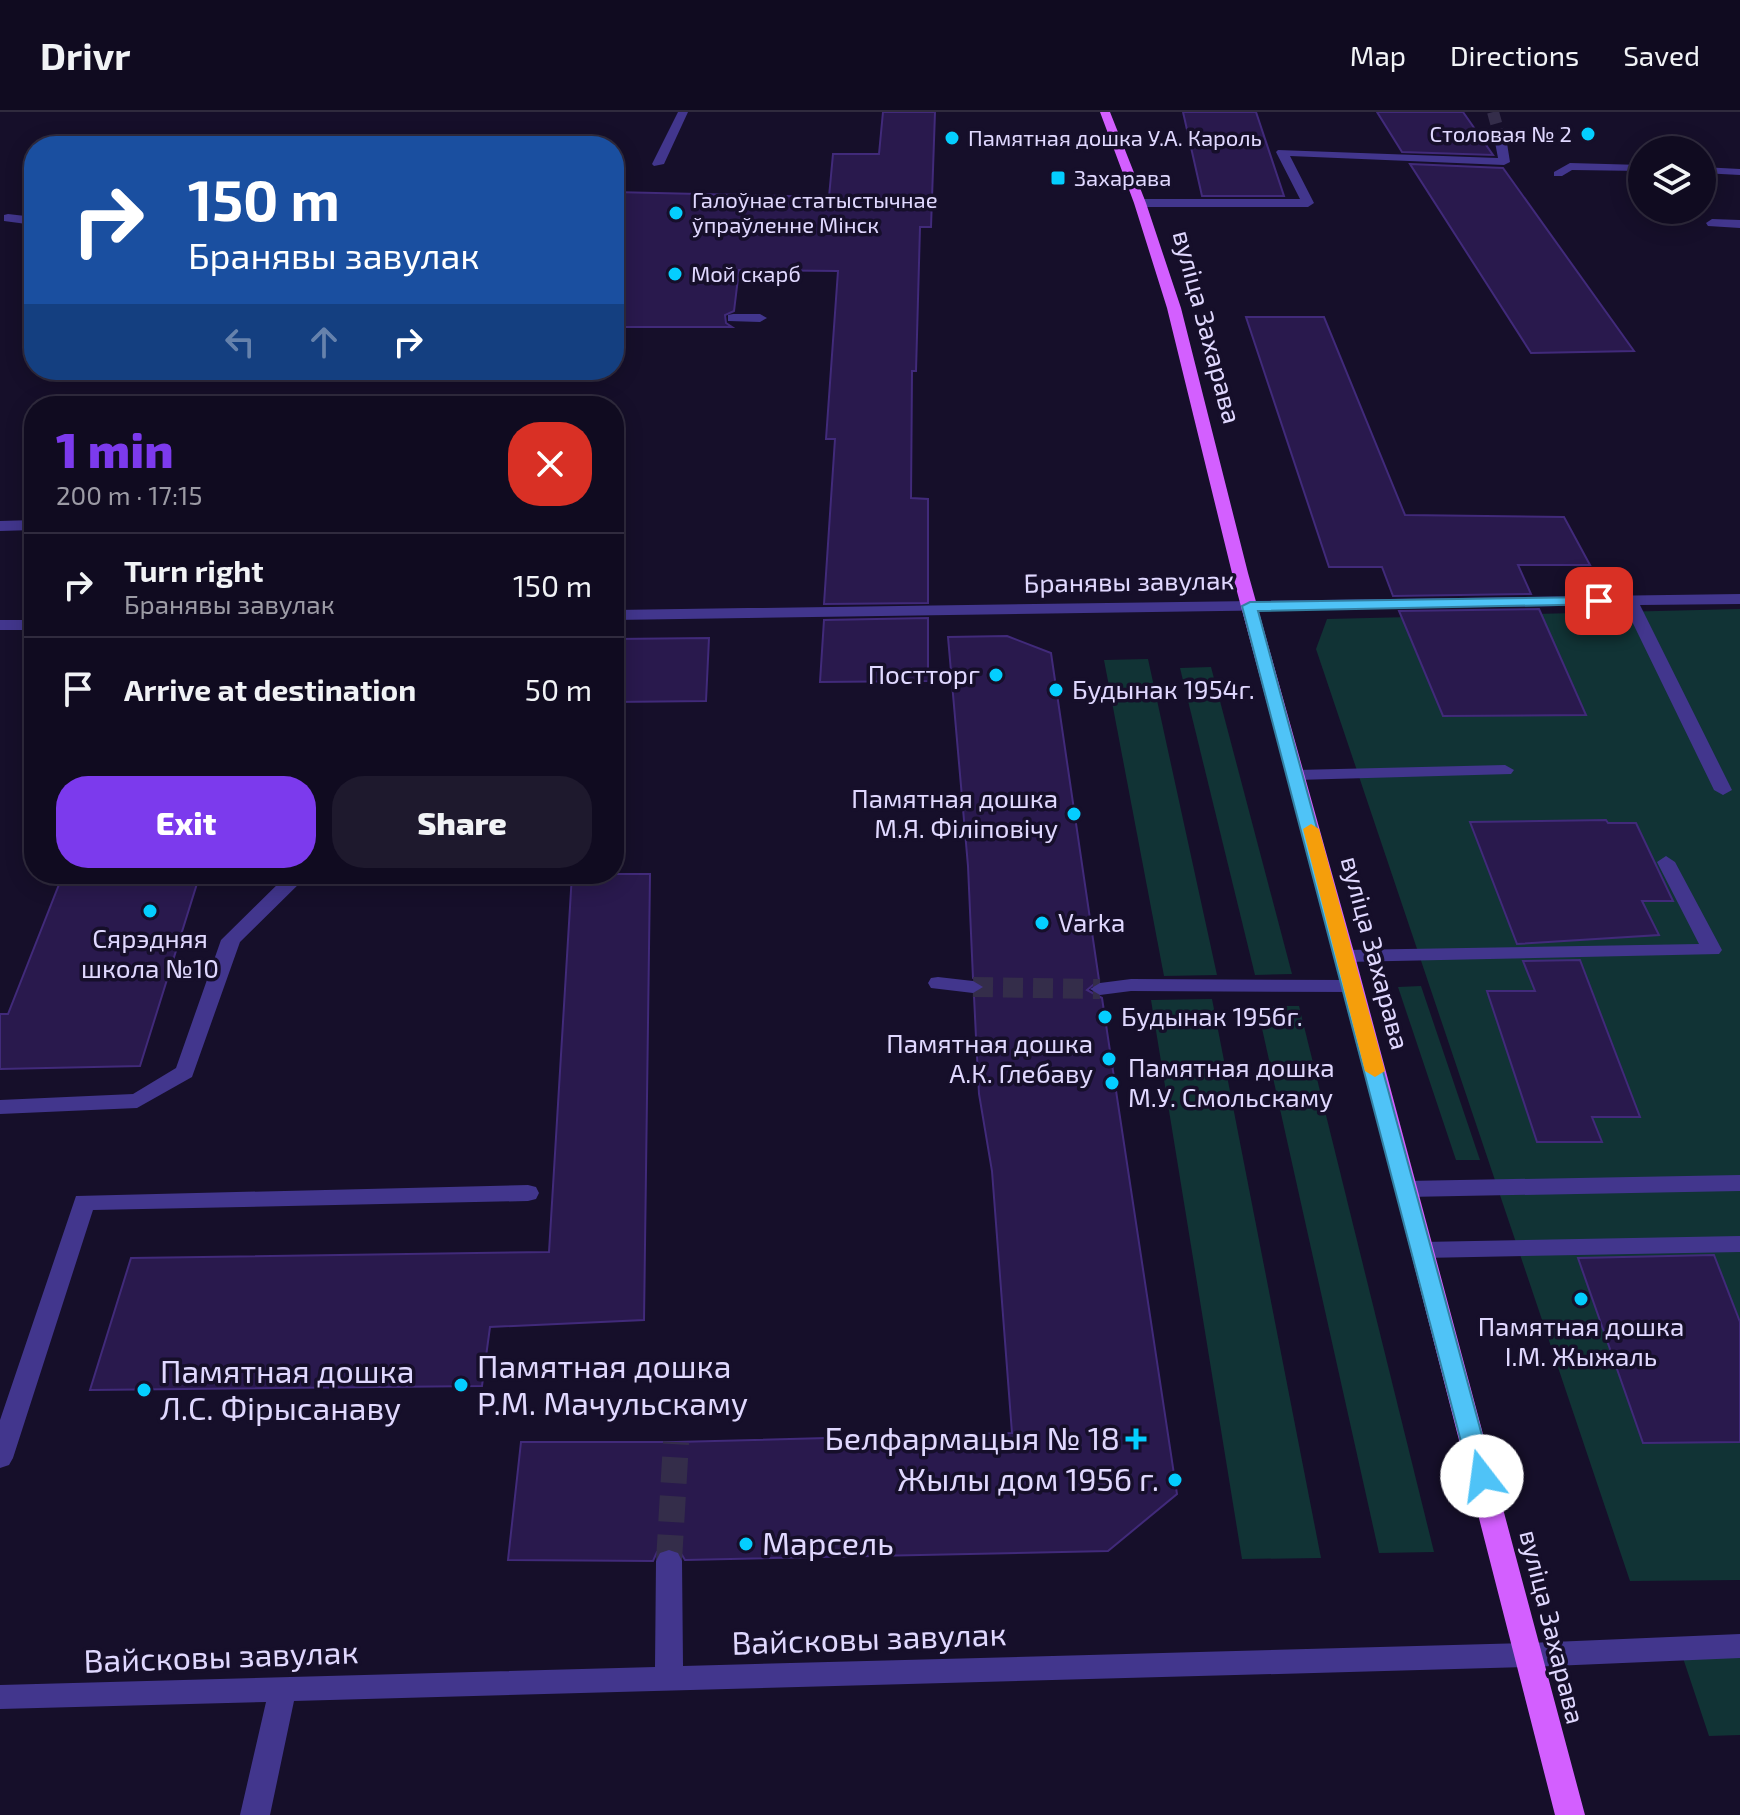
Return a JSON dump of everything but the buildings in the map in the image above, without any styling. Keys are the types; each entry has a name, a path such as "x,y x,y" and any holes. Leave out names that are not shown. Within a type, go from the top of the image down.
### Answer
{"main road":[{"name":"вуліца Захарава","path":"1105,112 1140,203 1174,308 1570,1815"}],"street":[{"path":"658,164 683,112"},
{"path":"1140,203 1308,203 1282,152 1504,162 1500,137"},
{"path":"1558,174 1570,166 1628,168"},
{"path":"1716,171 1740,172"},
{"path":"8,218 24,220"},
{"path":"1716,223 1740,224"},
{"path":"733,318 760,318"},
{"path":"0,526 24,525"},
{"name":"Бранявы завулак","path":"624,615 1740,599"},
{"path":"1630,601 1723,790"},
{"path":"0,625 24,625"},
{"path":"1296,775 1505,770"},
{"path":"1345,956 1712,950 1666,862"},
{"path":"0,1107 137,1101 185,1072 231,940 289,884"},
{"path":"938,983 973,987"},
{"path":"1100,989 1131,985 1353,986"},
{"path":"1406,1189 1740,1183"},
{"path":"0,1458 84,1202 528,1193"},
{"path":"1422,1250 1740,1244"},
{"path":"669,1561 669,1679"},
{"name":"Вайсковы завулак","path":"0,1697 1529,1655 1740,1646"},
{"path":"255,1815 282,1690"}],"green space":[{"path":"1740,609 1740,1580 1630,1581 1316,649 1327,619"},
{"path":"1148,659 1217,975 1164,976 1104,660"},
{"path":"1211,667 1292,974 1255,975 1180,668"},
{"path":"1421,986 1480,1160 1456,1160 1398,987"},
{"path":"1212,999 1321,1558 1242,1559 1151,1000"},
{"path":"1257,1006 1299,1006 1434,1552 1379,1553"},
{"path":"1740,1657 1740,1735 1709,1736 1683,1658"}],"tunnel":[{"path":"1493,112 1500,137"},
{"path":"973,987 1100,989"},
{"path":"669,1561 676,1442"}],"slow traffic":[{"path":"1311,829 1375,1071"}],"place":[{"name":"Столовая № 2","path":"1588,134"},
{"name":"Памятная дошка У.А. Кароль","path":"952,138"},
{"name":"Захарава","path":"1058,178"},
{"name":"Галоўнае статыстычнае ўпраўленне Мінск","path":"676,213"},
{"name":"Мой скарб","path":"675,274"},
{"name":"Постторг","path":"996,675"},
{"name":"Будынак 1954г.","path":"1056,690"},
{"name":"Памятная дошка М.Я. Філіповічу","path":"1074,814"},
{"name":"Сярэдняя школа №10","path":"150,911"},
{"name":"Varka","path":"1042,923"},
{"name":"Будынак 1956г.","path":"1105,1017"},
{"name":"Памятная дошка А.К. Глебаву","path":"1109,1059"},
{"name":"Памятная дошка М.У. Смольскаму","path":"1112,1083"},
{"name":"Памятная дошка І.М. Жыжаль","path":"1581,1299"},
{"name":"Памятная дошка Р.М. Мачульскаму","path":"461,1385"},
{"name":"Памятная дошка Л.С. Фірысанаву","path":"144,1390"},
{"name":"Белфармацыя № 18","path":"1136,1439"},
{"name":"Жылы дом 1956 г.","path":"1175,1480"},
{"name":"Марсель","path":"746,1544"}],"route":[{"path":"1482,1476 1250,606 1599,601"}]}
